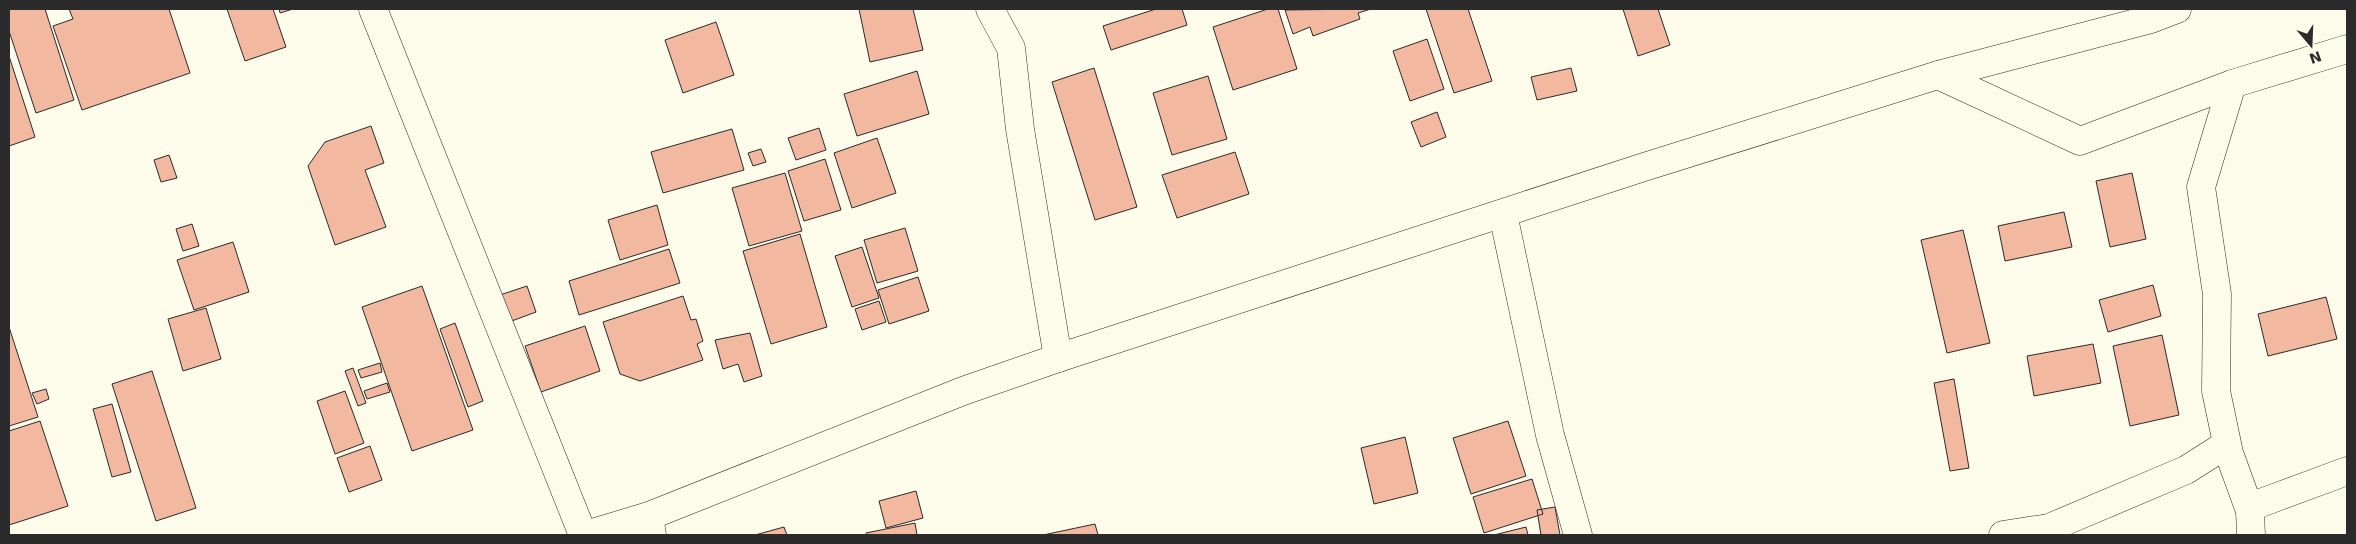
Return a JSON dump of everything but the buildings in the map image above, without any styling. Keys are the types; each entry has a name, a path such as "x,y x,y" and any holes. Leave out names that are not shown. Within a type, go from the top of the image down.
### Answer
{"street":[{"path":"373,9 585,535 650,526 963,391 1058,358 1644,167 1938,75 2151,19 2177,9"},
{"path":"990,9 1011,48 1020,129 1058,358"},
{"path":"1938,75 2080,141 2232,84 2347,49"},
{"path":"2232,84 2201,187 2217,294 2216,391 2227,444 2250,523"},
{"path":"1503,214 1550,435 1578,535"},
{"path":"2004,535 2049,528 2186,470 2227,444"},
{"path":"2250,523 2258,504 2347,471"}]}
